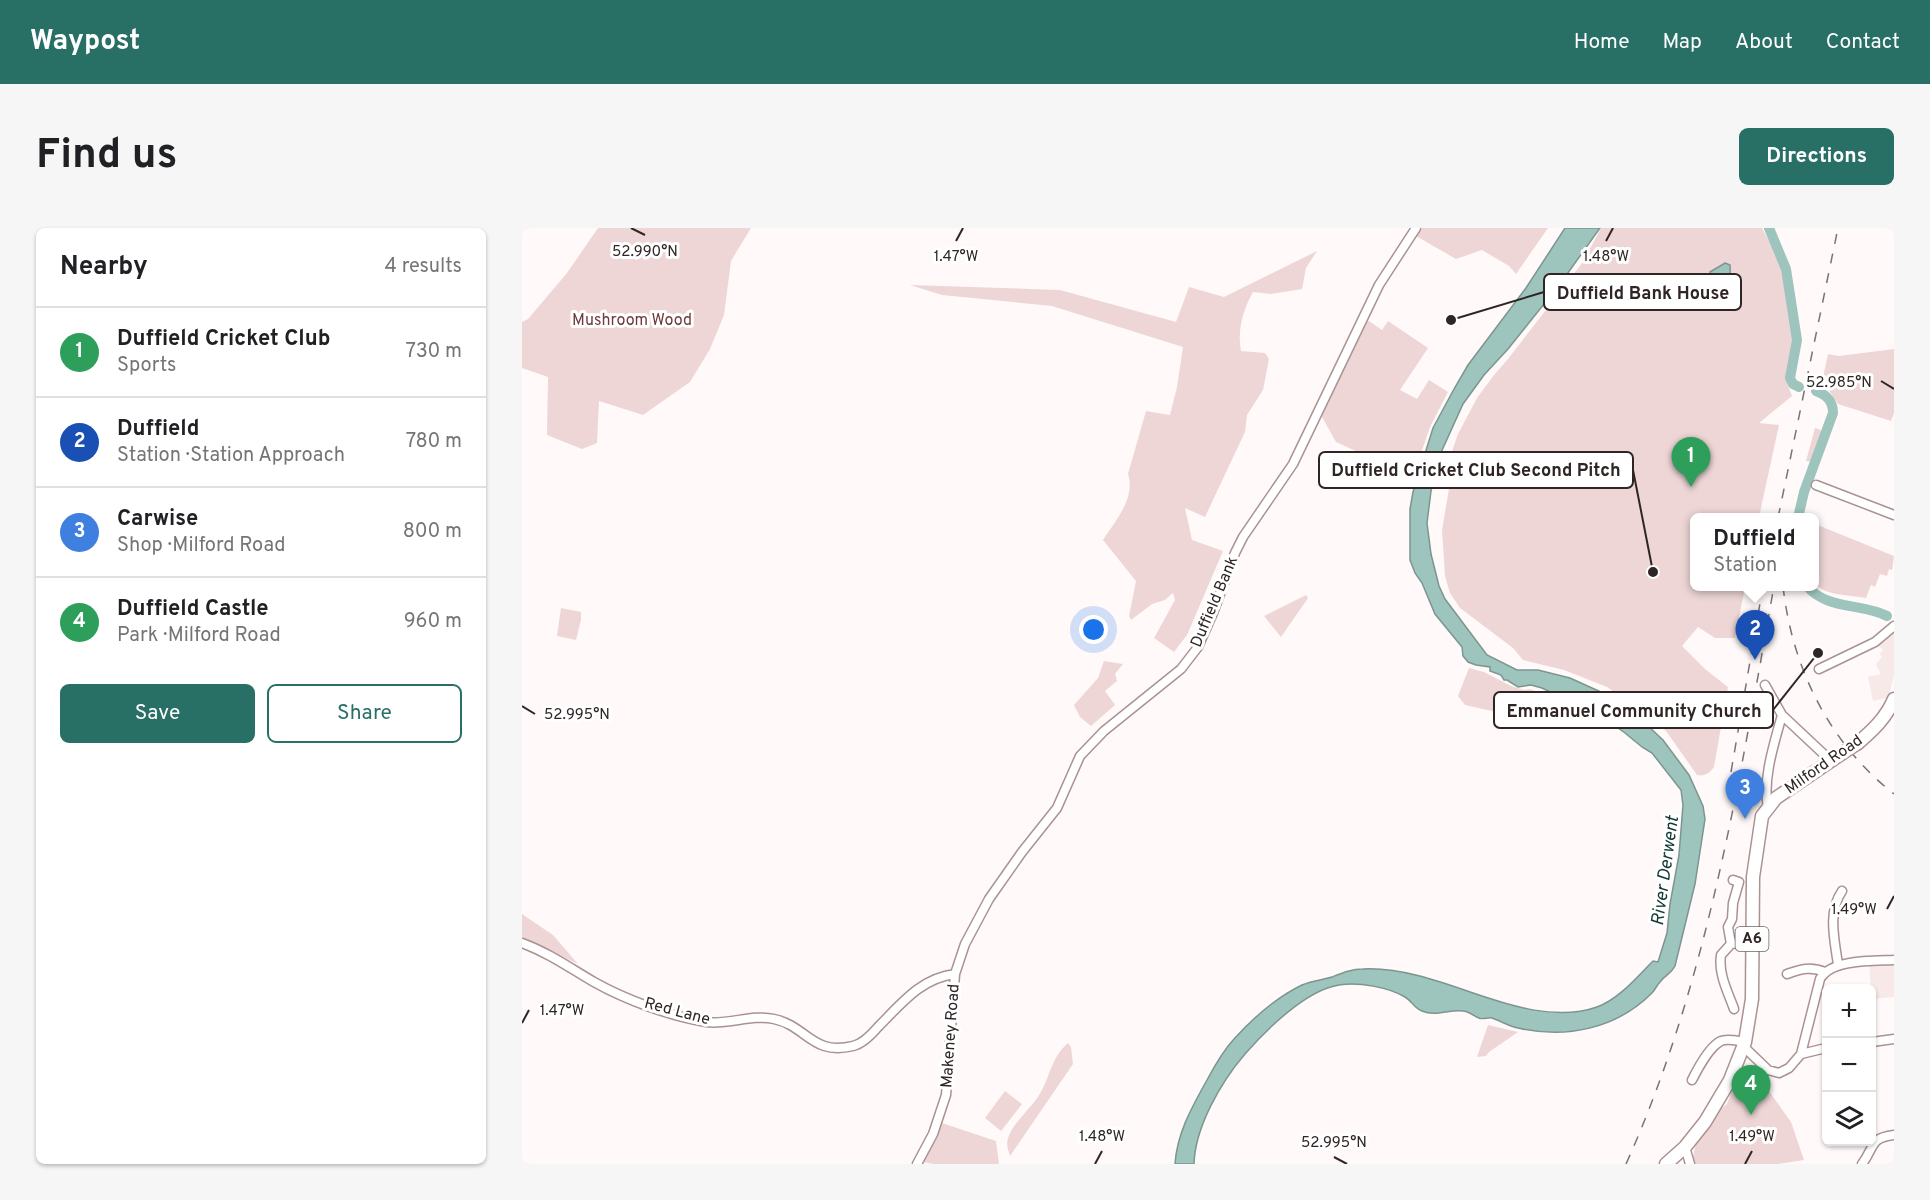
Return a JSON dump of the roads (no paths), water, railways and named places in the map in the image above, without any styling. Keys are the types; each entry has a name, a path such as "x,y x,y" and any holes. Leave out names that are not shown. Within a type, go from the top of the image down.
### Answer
{"highway":[{"name":"Milford Road","path":"1668,1162 1685,1147 1715,1107 1730,1080 1744,1044 1752,999 1755,862 1761,822 1768,807 1776,798 1858,742 1879,724 1893,705"}],"street":[{"name":"Duffield Bank","path":"955,974 965,944 989,899 1057,808 1080,756 1104,731 1181,669 1198,647 1234,553 1293,464 1379,285 1416,228"},
{"path":"1816,485 1894,515"},
{"path":"1819,669 1875,642 1893,626"},
{"path":"1765,685 1782,714 1836,757"},
{"path":"1768,807 1766,798 1773,747 1782,714"},
{"path":"1731,944 1728,927 1732,919 1733,903 1739,882 1733,880"},
{"path":"1838,894 1833,925 1838,965"},
{"path":"1734,1009 1723,979 1720,961 1722,952 1731,944 1752,941"},
{"name":"Red Lane","path":"522,943 547,953 596,983 634,1001 706,1022 726,1023 760,1018 774,1019 793,1027 823,1047 855,1046 873,1033 916,989 933,980 955,974"},
{"path":"1692,1080 1701,1062 1718,1042 1724,1040 1744,1044 1764,1067 1775,1073 1786,1070 1801,1054 1820,979 1825,972 1838,965 1894,960"},
{"path":"1787,975 1808,968 1825,972"},
{"name":"Makeney Road","path":"917,1164 933,1134 946,1095 955,974"},
{"path":"1876,1041 1894,1039"},
{"path":"1801,1054 1822,1049"},
{"path":"1863,1164 1878,1138 1894,1135"},
{"path":"1685,1147 1690,1164"}],"waterway":[{"path":"1769,228 1786,269 1797,340 1790,378 1793,384 1799,387"},
{"path":"1799,513 1804,492 1833,413 1829,399 1816,391"},
{"path":"1812,591 1834,603 1867,609 1887,616"}],"railway":[{"path":"1779,513 1838,228"},
{"path":"1731,772 1762,591"},
{"path":"1626,1164 1679,1024 1700,953 1718,880 1748,733 1773,591"},
{"path":"1784,591 1795,646 1818,702 1850,752 1894,794"}],"place":[{"name":"Duffield Bank House","path":"1451,320"},
{"name":"Duffield Cricket Club","path":"1691,487"},
{"name":"Duffield Cricket Club Second Pitch","path":"1653,572"},
{"name":"Emmanuel Community Church","path":"1818,653"},
{"name":"Duffield","path":"1755,660"},
{"name":"Carwise","path":"1745,819"},
{"name":"Duffield Castle","path":"1751,1115"}],"park label":[{"name":"Mushroom Wood","path":"632,321"}],"water label":[{"name":"River Derwent","path":"1666,871"}]}
